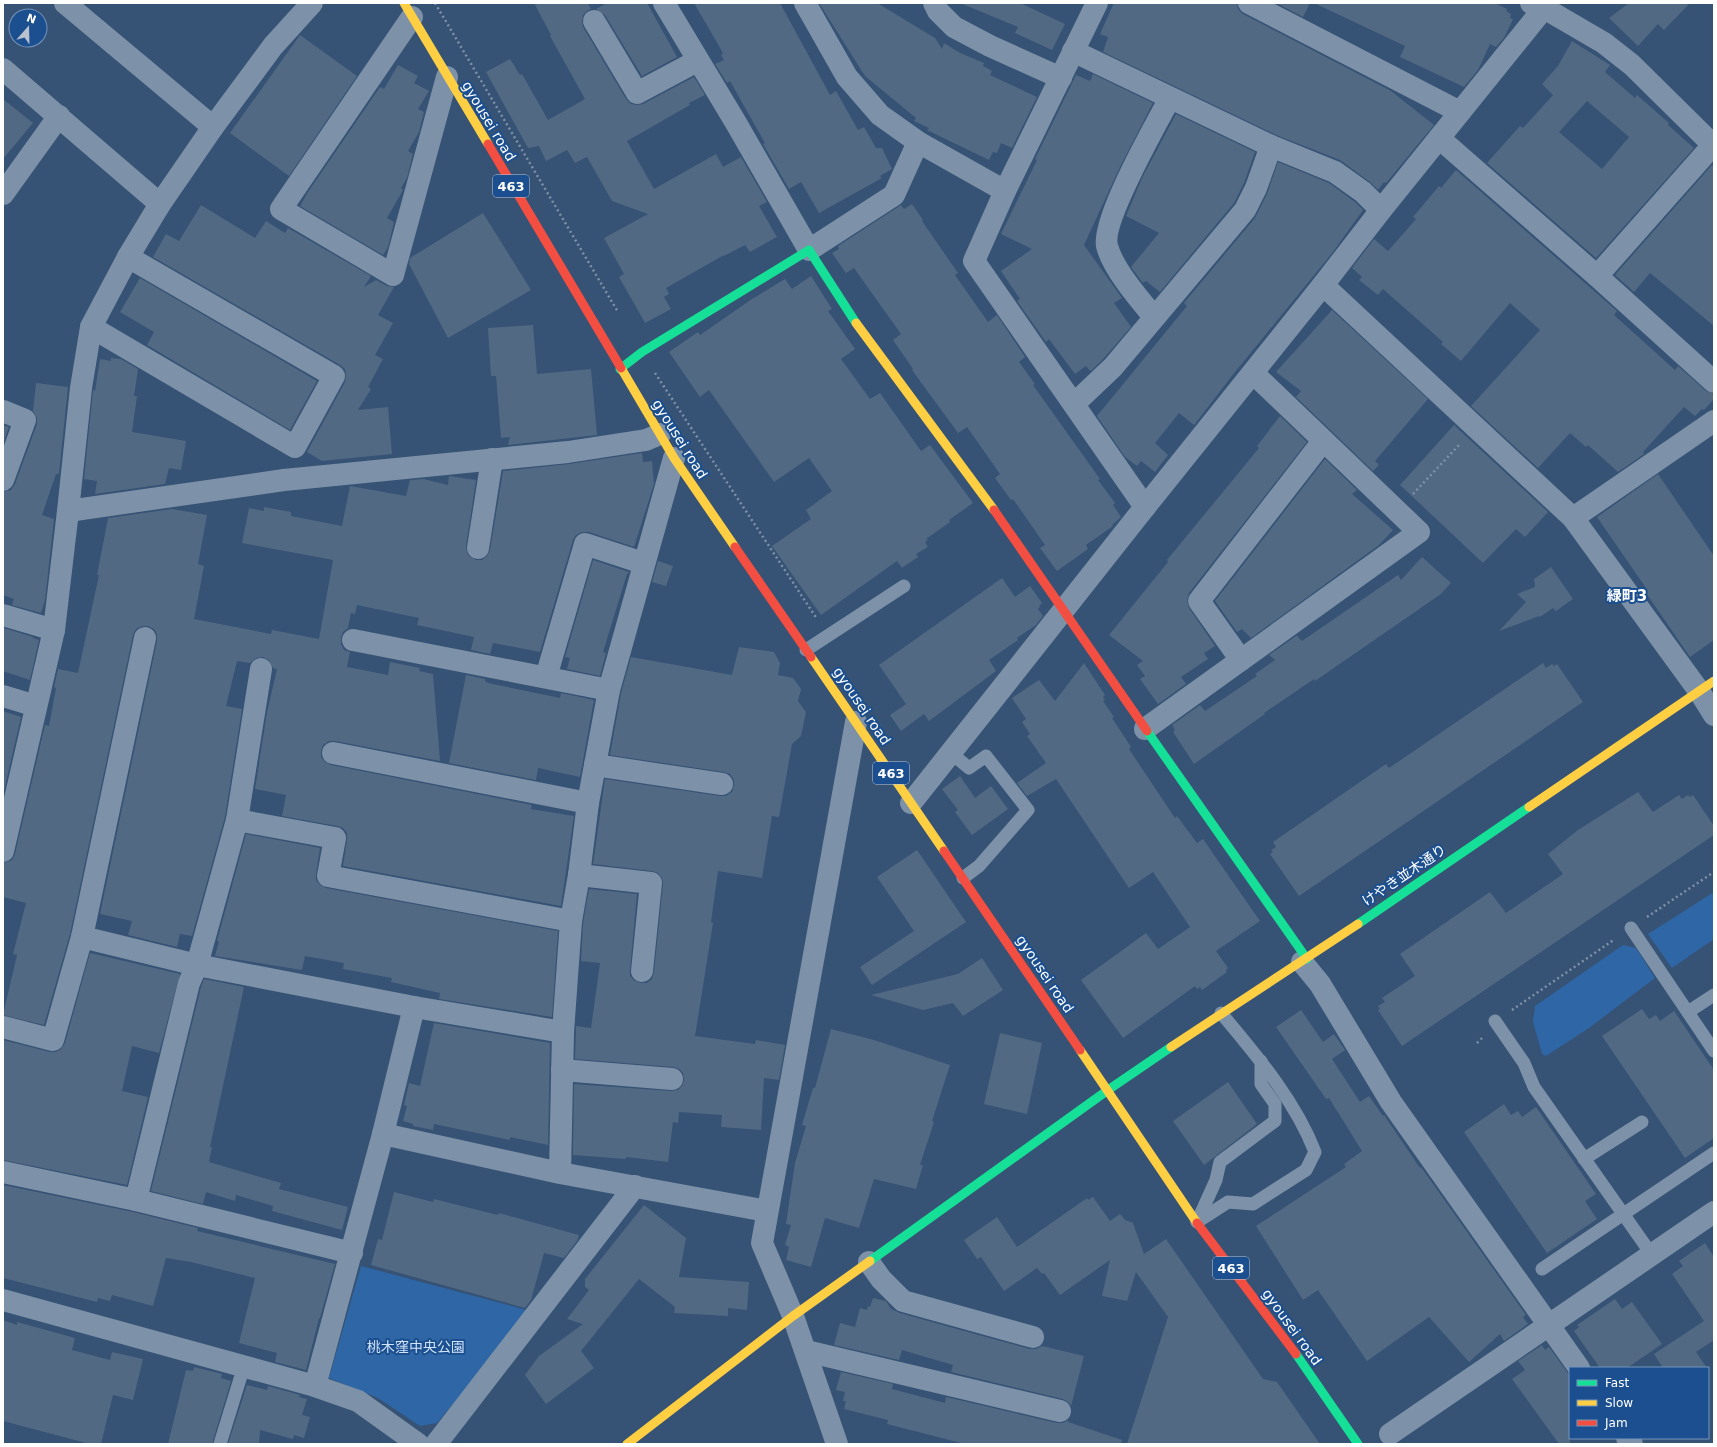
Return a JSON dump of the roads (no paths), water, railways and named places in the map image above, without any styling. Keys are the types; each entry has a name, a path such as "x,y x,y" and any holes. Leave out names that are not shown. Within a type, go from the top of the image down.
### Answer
{"main road":[{"name":"gyousei road","path":"408,10 674,458 912,803 1197,1222 1285,1339 1358,1444"},
{"path":"620,369 642,352 809,250 862,333 977,486 1145,729 1225,834 1304,960"},
{"name":"けやき並木通り","path":"627,1444 793,1316 1108,1090 1221,1012 1304,960 1706,686"}],"street":[{"path":"65,3 213,127"},
{"path":"3,851 54,630 81,388 91,327 128,257 160,204 213,127 273,46 312,3"},
{"path":"664,3 736,123 809,250 894,195 918,142"},
{"path":"805,3 847,76 880,116 918,142 1005,191"},
{"path":"934,3 938,11 954,27 990,46 1061,78"},
{"path":"1097,3 1005,191 974,260 1145,507"},
{"path":"1249,3 1460,112"},
{"path":"912,803 1145,507 1460,112 1541,5 1604,43 1632,64 1713,146 1596,276"},
{"path":"408,10 281,209 393,275 447,77"},
{"path":"594,22 637,93 697,60"},
{"path":"1073,52 1271,146 1335,172 1363,192 1381,210"},
{"path":"3,69 160,204"},
{"path":"1154,317 1132,289 1113,261 1107,244 1111,220 1118,200 1170,98"},
{"path":"3,194 59,116"},
{"path":"1439,138 1714,382"},
{"path":"1074,404 1113,367 1245,210 1256,188 1271,146"},
{"path":"128,257 334,376 286,465 284,480"},
{"path":"1323,285 1476,427 1572,522 1706,686 1714,715"},
{"path":"91,327 295,447"},
{"path":"1145,729 1419,532 1252,374"},
{"path":"3,411 25,420 3,480"},
{"path":"1572,522 1714,421"},
{"path":"68,511 284,480 568,452 646,440 660,434"},
{"path":"1241,660 1199,601 1323,441"},
{"path":"560,1173 563,1032 571,921 579,875 594,765 609,690 643,563 674,458"},
{"path":"478,548 492,459"},
{"path":"546,677 585,544 643,563"},
{"path":"3,615 54,630"},
{"path":"3,1027 53,1040 82,937 145,638"},
{"path":"353,640 609,690"},
{"path":"136,1200 189,983 197,965 237,820 261,669"},
{"path":"3,696 36,706"},
{"path":"837,1444 793,1316 762,1243 856,722"},
{"path":"334,753 588,803"},
{"path":"594,765 722,784"},
{"path":"237,820 335,838 328,876 571,921"},
{"path":"579,875 651,883 642,971"},
{"path":"82,937 197,965 414,1007 563,1032"},
{"path":"1304,960 1391,1102 1578,1367"},
{"path":"315,1386 383,1134 414,1007"},
{"path":"562,1070 672,1079"},
{"path":"383,1134 560,1173 767,1211"},
{"path":"3,1172 136,1200 352,1252"},
{"path":"436,1444 635,1186"},
{"path":"1390,1434 1550,1326 1714,1212"},
{"path":"869,1262 881,1279 903,1301 1033,1337"},
{"path":"3,1300 315,1386 358,1401 418,1444"},
{"path":"806,1351 1060,1411"}],"lane":[{"path":"806,650 904,586"},
{"path":"951,753 969,768 986,756 1028,810 979,866 963,878"},
{"path":"1631,928 1714,1050"},
{"path":"1688,1012 1714,995"},
{"path":"1197,1222 1228,1202 1253,1204 1306,1170 1315,1152 1306,1130 1261,1061 1221,1012"},
{"path":"1495,1021 1524,1063 1534,1087 1652,1255"},
{"path":"1197,1222 1216,1180 1220,1162 1274,1121 1275,1104 1261,1084 1261,1061"},
{"path":"1584,1159 1642,1122"},
{"path":"1542,1269 1714,1153"},
{"path":"220,1444 244,1366"}],"district":[{"name":"緑町3","path":"1627,596"}],"park label":[{"name":"桃木窪中央公園","path":"416,1347"}]}
